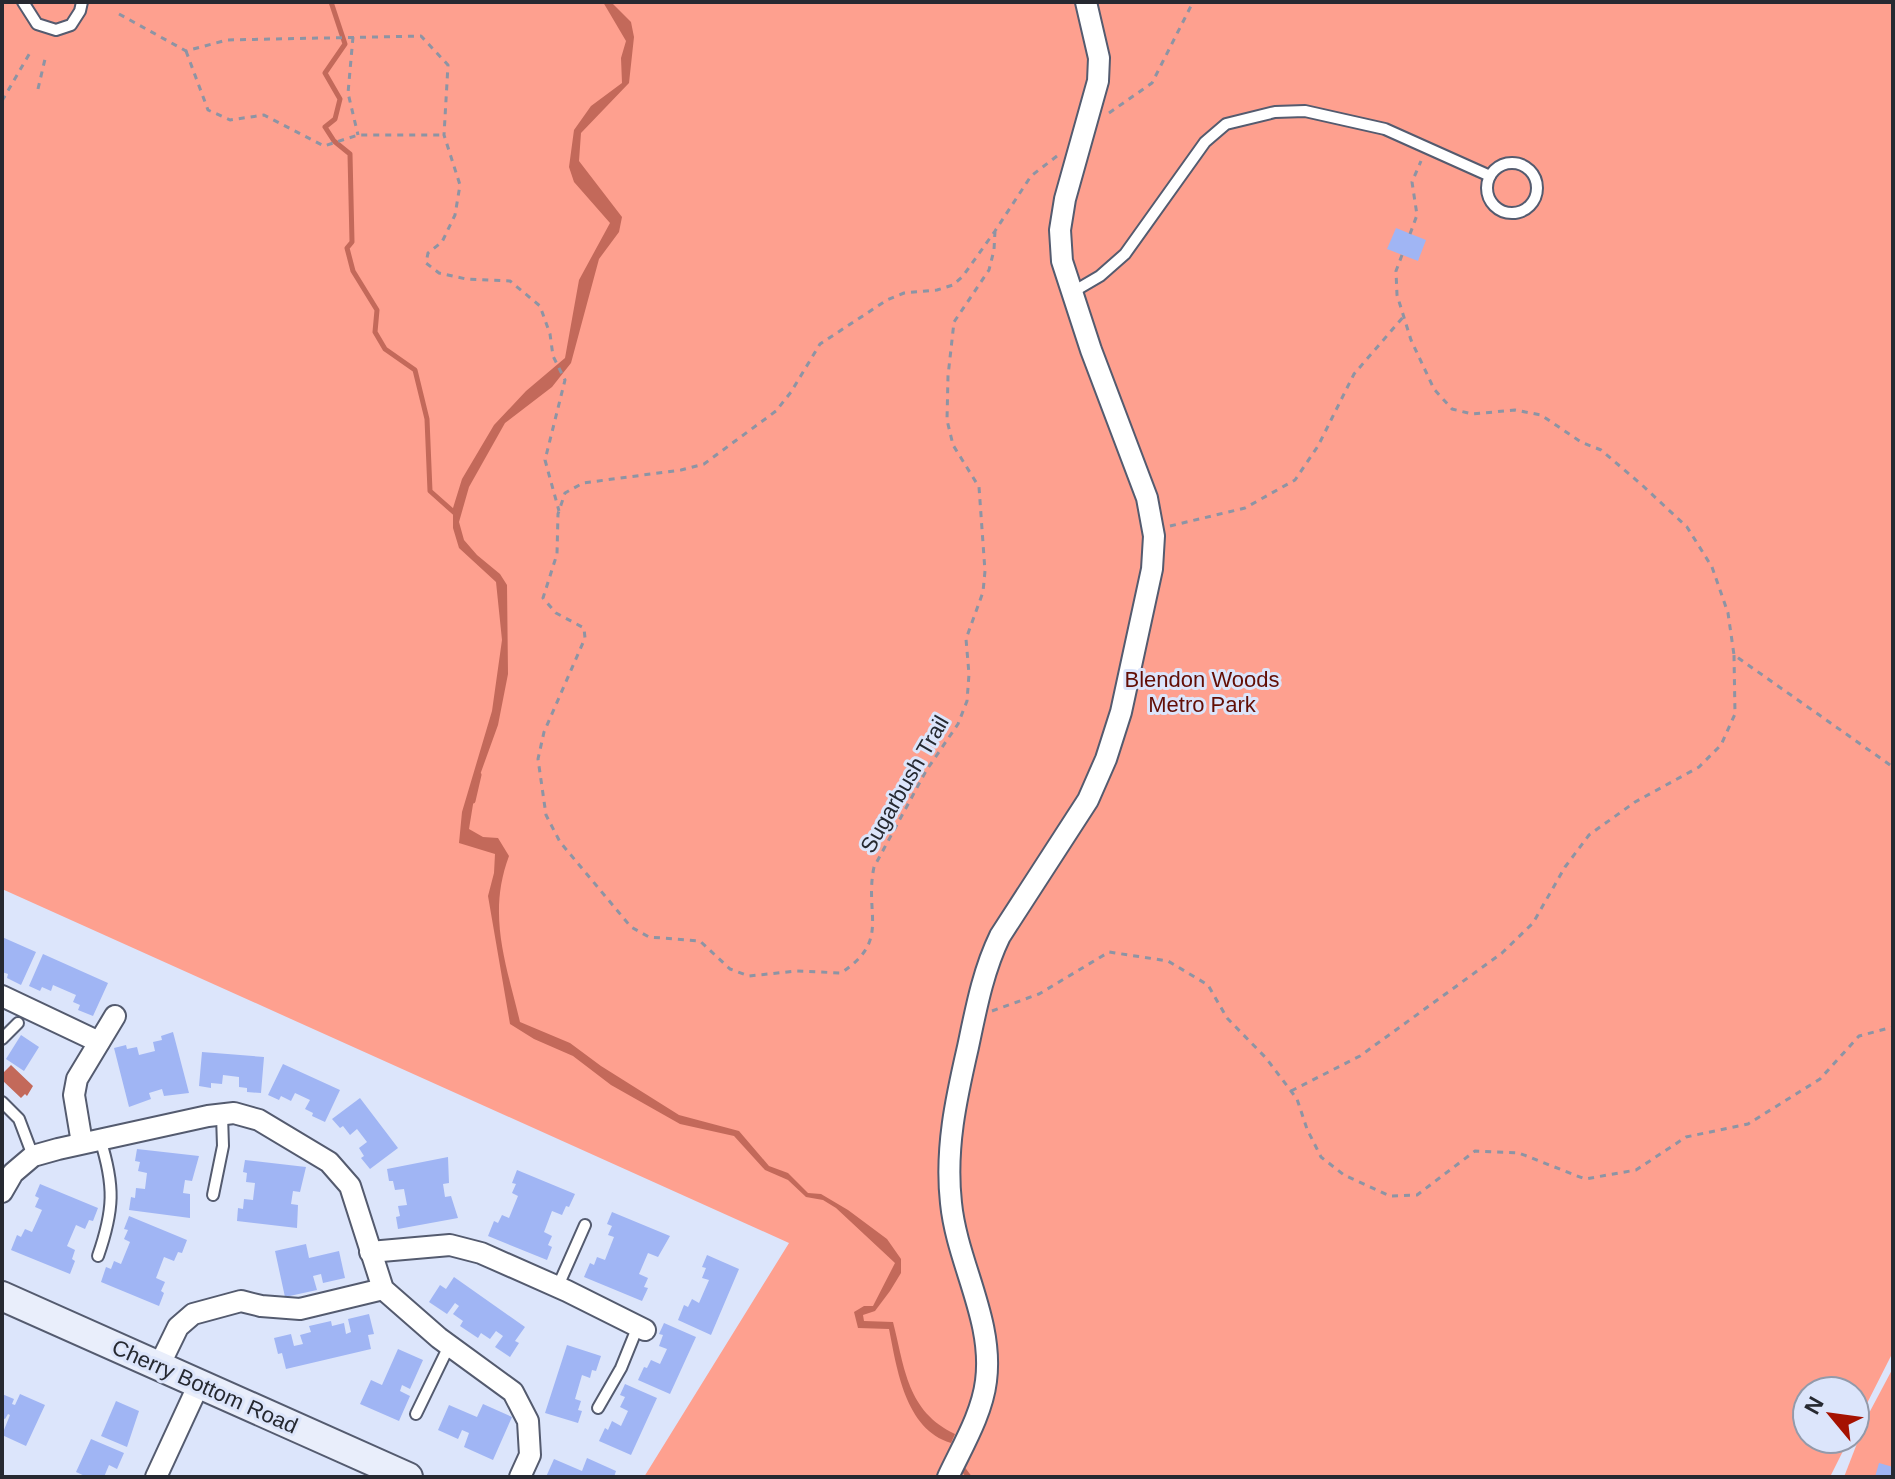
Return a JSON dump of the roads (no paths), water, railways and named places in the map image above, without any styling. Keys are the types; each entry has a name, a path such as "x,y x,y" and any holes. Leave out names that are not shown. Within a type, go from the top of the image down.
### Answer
{"main road":[{"name":"Cherry Bottom Road","path":"2,1296 408,1477"}],"street":[{"path":"948,1477 978,1411 986,1384 988,1358 982,1322 951,1206 948,1163 953,1114 974,1018 991,954 1000,936 1082,811 1106,759 1121,712 1152,569 1153,530 1147,498 1062,261 1060,230 1065,199 1098,81 1099,58 1086,2"},
{"path":"2,996 99,1042"},
{"path":"91,1141 74,1095 77,1079 115,1016"},
{"path":"2,1192 13,1173 33,1156 91,1141 234,1113 259,1120 329,1162 350,1186 383,1289 449,1346 513,1392 528,1421 530,1455 520,1477"},
{"path":"370,1252 450,1245 481,1253 558,1286 642,1328"},
{"path":"159,1366 178,1327 193,1314 241,1301 300,1309 383,1289"},
{"path":"156,1477 199,1384"}],"lane":[{"path":"23,2 37,24 56,30 71,25 82,2"},
{"path":"1071,293 1100,276 1125,254 1205,142 1226,124 1275,112 1305,111 1385,129 1490,176"},
{"path":"1511,163 1527,168 1536,183 1534,200 1521,211 1512,213 1496,208 1487,193 1490,176 1502,165 1511,163"},
{"path":"2,1039 18,1023"},
{"path":"2,1102 19,1119 33,1156"},
{"path":"213,1195 223,1146 222,1115"},
{"path":"91,1141 113,1186 110,1222 98,1256"},
{"path":"558,1286 585,1225"},
{"path":"598,1408 642,1328"},
{"path":"416,1414 449,1346"}],"waterway":[{"path":"331,2 345,44 325,73 340,99 335,119 325,127 334,141 350,154 352,242 347,248 353,271 377,310 375,332 385,349 415,370 427,419 430,491 457,515"},
{"path":"473,801 479,775"},
{"path":"963,1469 969,1477"}],"park label":[{"name":"Blendon Woods Metro Park","path":"1202,692"}]}
